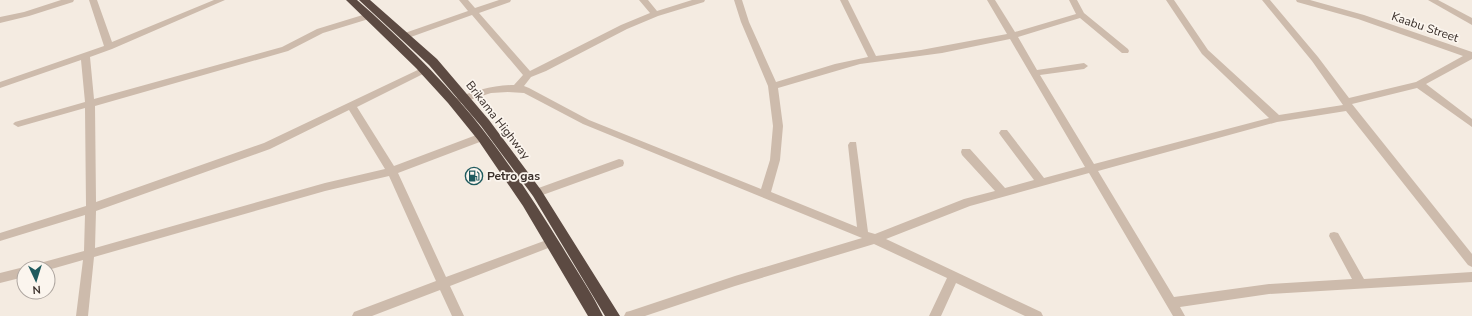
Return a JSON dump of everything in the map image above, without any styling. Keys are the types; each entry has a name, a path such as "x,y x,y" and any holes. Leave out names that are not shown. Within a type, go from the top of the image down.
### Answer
{"highway":[{"name":"Brikama Highway","path":"351,0 392,36 424,70 485,123 537,193 613,316"},
{"name":"Brikama Highway","path":"364,0 432,62 552,242 596,316"}],"street":[{"path":"0,20 26,14 70,0"},
{"path":"93,0 109,47"},
{"path":"0,85 109,47 221,0"},
{"path":"463,0 528,75"},
{"path":"405,36 507,0"},
{"path":"643,0 655,14"},
{"path":"517,88 528,75 624,27 655,14 702,0"},
{"path":"738,0 745,22 773,86 778,126 775,160 765,194"},
{"path":"844,0 873,59"},
{"path":"991,0 1014,36 1178,316"},
{"path":"1073,0 1081,15 1125,51"},
{"path":"1170,0 1205,52 1277,119"},
{"path":"1266,0 1315,60 1348,105 1472,262"},
{"name":"Kaabu Street","path":"1300,0 1361,17 1472,56"},
{"path":"1432,0 1472,22"},
{"path":"773,86 827,70 873,59 921,53 1014,36 1056,25 1081,15"},
{"path":"18,124 286,49 320,31 368,16"},
{"path":"82,316 89,255 92,185 90,103 85,56"},
{"path":"630,316 875,239 968,202 1277,119 1348,105 1419,84 1472,56"},
{"path":"1035,73 1084,66"},
{"path":"0,237 90,209 267,146 424,70"},
{"path":"1419,84 1472,124"},
{"path":"459,101 481,92 495,89 517,88 526,90 600,129 864,234 1037,316"},
{"path":"351,105 392,171 458,316"},
{"path":"1004,133 1041,182"},
{"path":"56,264 325,187 392,171 482,137"},
{"path":"853,145 864,234"},
{"path":"966,152 1003,193"},
{"path":"537,193 619,163"},
{"path":"1334,236 1361,284"},
{"path":"358,316 443,282 552,242"},
{"path":"0,278 16,274"},
{"path":"935,316 953,277"},
{"path":"1171,303 1269,289 1472,277"}],"place":[{"name":"Petro gas","path":"474,176"}]}
